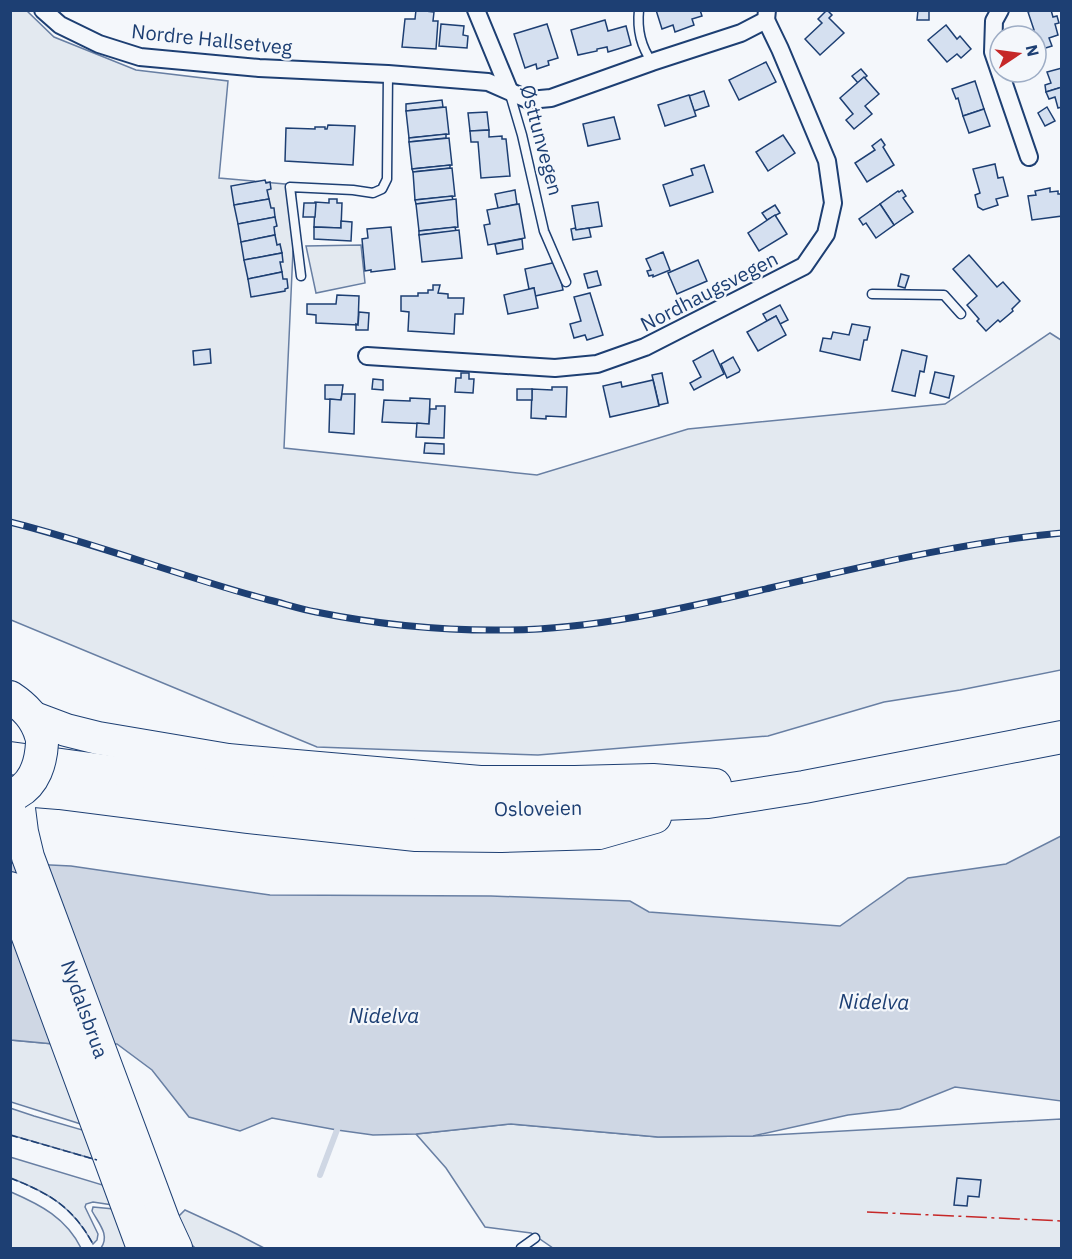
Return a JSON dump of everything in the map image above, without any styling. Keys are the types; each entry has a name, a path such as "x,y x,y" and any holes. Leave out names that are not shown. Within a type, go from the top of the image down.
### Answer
{"highway":[{"path":"10,697 23,706 38,731 40,764 31,780 17,793"},
{"path":"38,731 66,730 98,738 228,760 480,782 653,780 779,791"},
{"name":"Osloveien","path":"10,758 222,787 381,804 513,811 708,802 883,773 1062,737"},
{"path":"17,793 59,793 247,818 416,835 501,836 599,833 708,802"},
{"name":"Nydalsbrua","path":"17,793 28,857 155,1238"},
{"name":"Nydalsbrua","path":"10,888 155,1238"}],"street":[{"name":"Nordre Hallsetveg","path":"43,10 60,25 99,44 140,57 259,68 388,74 488,82 529,100 551,99 741,33 766,15"},
{"name":"Østtunvegen","path":"476,10 509,90"},
{"path":"1000,10 994,21 993,52 1029,157"},
{"name":"Nordhaugsvegen","path":"367,356 555,368 597,364 645,347 804,266 826,234 833,203 827,161 766,15"}],"lane":[{"path":"639,10 638,20 642,44 652,63"},
{"path":"301,276 290,187 374,193 382,189 387,179 388,74"},
{"name":"Østtunvegen","path":"509,90 544,231 566,282"},
{"path":"872,294 944,295 961,314"},
{"path":"521,1248 535,1238"}],"shaded area":[{"path":"10,11 27,11 54,37 136,70 228,81 219,178 296,185 284,448 537,475 688,429 945,404 1050,333 1061,340 1061,670 884,702 768,736 538,755 317,747 11,620"},
{"path":"361,245 365,283 316,293 306,246"},
{"path":"10,1040 54,1044 84,1125 11,1102"},
{"path":"10,1108 86,1131 97,1160 11,1135"},
{"path":"1061,1119 1061,1248 553,1248 531,1233 485,1227 446,1168 416,1134 511,1124 658,1137 753,1136"},
{"path":"10,1157 106,1186 113,1205 93,1202 86,1204 85,1207 98,1234 93,1244 77,1220 59,1203 37,1189 11,1178"},
{"path":"11,1192 52,1214 68,1228 81,1248 11,1248"},
{"path":"93,1207 114,1209 128,1248 101,1248 104,1234 92,1211"},
{"path":"185,1210 264,1248 195,1248 177,1218"}],"water":[{"name":"Nidelva","path":"1061,836 1061,1101 955,1087 900,1109 848,1115 753,1136 658,1137 511,1124 416,1134 373,1135 272,1118 240,1131 189,1117 152,1070 117,1044 54,1044 11,1040 10,863 71,866 270,895 491,896 630,901 649,912 840,926 908,878 1006,864"}],"building":[{"path":"416,10 434,12 433,21 438,21 436,49 402,47 405,19 415,19"},
{"path":"656,10 700,10 702,16 692,19 694,25 675,32 673,25 662,29"},
{"path":"827,10 832,15 829,18 844,33 820,55 805,39 822,23 818,19"},
{"path":"918,10 929,10 929,20 917,20"},
{"path":"1051,10 1053,17 1057,16 1059,23 1055,24 1058,35 1049,38 1052,46 1048,47 1048,24 1032,24 1028,12"},
{"path":"605,20 608,31 626,26 631,45 608,52 607,47 578,55 571,30"},
{"path":"441,24 464,26 463,35 468,36 467,48 439,46"},
{"path":"547,24 558,58 548,61 549,65 537,69 536,64 525,68 514,34"},
{"path":"946,25 957,39 960,36 971,49 961,58 957,54 947,62 928,40"},
{"path":"766,62 776,82 739,100 729,80"},
{"path":"1062,68 1062,87 1046,92 1045,85 1051,83 1048,72"},
{"path":"861,69 867,76 858,83 852,76"},
{"path":"864,77 879,94 865,106 872,114 854,129 846,120 853,114 840,98"},
{"path":"975,81 984,109 963,116 958,98 956,99 952,89"},
{"path":"1062,87 1062,107 1058,108 1055,97 1049,99 1046,92"},
{"path":"704,91 709,106 694,111 689,96"},
{"path":"689,95 696,116 665,126 658,105"},
{"path":"442,100 443,107 406,111 406,104"},
{"path":"446,107 449,134 409,138 406,111"},
{"path":"1047,107 1055,121 1045,126 1038,113"},
{"path":"984,109 990,126 969,133 963,116"},
{"path":"487,112 489,130 470,131 468,113"},
{"path":"614,117 620,139 588,146 583,124"},
{"path":"328,125 355,126 353,165 285,161 286,128 325,127 327,129"},
{"path":"489,130 489,137 502,136 502,139 506,139 510,176 481,178 478,142 471,142 470,131"},
{"path":"446,134 446,138 409,142 409,138"},
{"path":"783,135 795,153 768,171 756,152"},
{"path":"449,138 452,165 412,169 409,142"},
{"path":"881,139 894,165 867,182 855,163 875,150 872,146"},
{"path":"995,164 998,178 1003,177 1008,196 996,199 998,205 983,210 978,207 975,195 980,193 973,169"},
{"path":"450,165 450,168 413,172 412,169"},
{"path":"704,165 713,192 670,206 663,185 693,175 691,169"},
{"path":"452,168 455,196 415,200 413,172"},
{"path":"265,180 266,183 270,182 271,189 267,190 269,199 234,205 231,186"},
{"path":"1050,188 1050,192 1058,191 1058,194 1062,194 1062,216 1032,220 1028,196 1036,195 1035,191"},
{"path":"515,190 517,204 498,208 495,194"},
{"path":"902,190 906,196 903,198 913,212 894,225 880,204"},
{"path":"452,196 453,200 416,204 415,200"},
{"path":"269,199 271,208 274,208 275,217 238,224 234,205"},
{"path":"329,199 337,199 337,203 342,203 341,228 314,227 315,202 329,203"},
{"path":"456,199 458,227 419,231 416,204"},
{"path":"598,202 602,226 576,230 572,206"},
{"path":"304,203 316,203 315,217 303,217"},
{"path":"519,204 525,238 488,245 484,225 490,224 487,210"},
{"path":"880,204 894,225 876,238 866,223 863,225 859,219"},
{"path":"775,205 780,213 767,220 762,213"},
{"path":"775,215 787,234 759,251 748,233"},
{"path":"275,217 277,226 274,227 275,235 241,242 238,224"},
{"path":"341,221 352,222 351,241 314,239 314,227 341,228"},
{"path":"391,227 395,269 365,271 362,239 368,238 367,229"},
{"path":"455,227 456,231 419,235 419,231"},
{"path":"589,228 591,237 573,240 571,229 576,230"},
{"path":"459,230 462,258 422,262 419,235"},
{"path":"275,235 282,253 244,260 241,242"},
{"path":"522,239 523,249 497,254 495,244"},
{"path":"663,252 670,270 653,277 653,275 649,276 647,271 651,270 646,259"},
{"path":"282,253 283,262 280,262 282,272 248,279 244,260"},
{"path":"969,255 997,287 1003,282 1020,301 1012,309 1013,311 986,331 967,305 977,296 953,269"},
{"path":"698,260 707,281 677,294 668,273"},
{"path":"557,262 563,290 535,296 534,288 529,289 525,269"},
{"path":"597,271 601,285 588,288 584,274"},
{"path":"282,272 283,279 287,279 288,288 285,291 251,297 248,279"},
{"path":"901,274 909,276 905,288 898,286"},
{"path":"433,285 440,285 438,293 448,294 448,298 464,298 463,314 455,314 454,334 408,331 409,312 401,311 401,296 418,296 418,293 428,293 428,290 433,290"},
{"path":"534,288 538,308 508,314 504,295"},
{"path":"590,293 603,335 587,340 585,335 574,338 570,324 581,321 574,297"},
{"path":"337,295 359,296 358,325 316,323 316,315 307,314 307,304 336,304"},
{"path":"780,305 788,320 780,324 776,316 767,321 763,314"},
{"path":"359,312 369,313 368,330 356,330"},
{"path":"776,316 786,335 758,351 747,332"},
{"path":"852,324 870,327 867,340 864,340 860,360 820,351 823,338 831,339 833,332 849,335"},
{"path":"210,349 211,363 194,365 193,351"},
{"path":"713,350 724,374 694,390 690,383 701,377 693,361"},
{"path":"902,350 927,356 924,372 920,371 915,396 892,391"},
{"path":"733,357 740,370 727,378 721,364"},
{"path":"935,372 954,376 949,398 930,393"},
{"path":"461,373 469,373 469,379 474,379 473,393 455,392 456,378 461,378"},
{"path":"662,373 668,403 659,405 652,375"},
{"path":"373,379 383,380 383,390 372,389"},
{"path":"653,380 659,406 610,417 603,386 621,382 622,387"},
{"path":"325,385 343,385 341,400 325,399"},
{"path":"552,387 567,387 566,417 531,418 532,389 552,390"},
{"path":"517,389 532,389 532,400 517,400"},
{"path":"342,394 355,394 354,434 329,432 330,399 341,400"},
{"path":"410,398 430,399 429,424 382,422 384,400 410,401"},
{"path":"436,406 445,406 444,438 416,437 417,423 429,424 430,409 436,409"},
{"path":"425,443 444,444 444,454 424,453"},
{"path":"957,1178 981,1180 979,1197 968,1196 967,1206 954,1205"}],"waterway":[{"path":"320,1175 340,1122"}],"railway":[{"path":"10,522 310,611 388,624 485,630 542,629 608,622 706,603 915,556 988,542 1062,533"}],"fence":[{"path":"10,1135 97,1160"},
{"path":"10,1178 37,1189 59,1203 77,1220 93,1244"}],"power":[{"path":"867,1212 1062,1221"}]}
